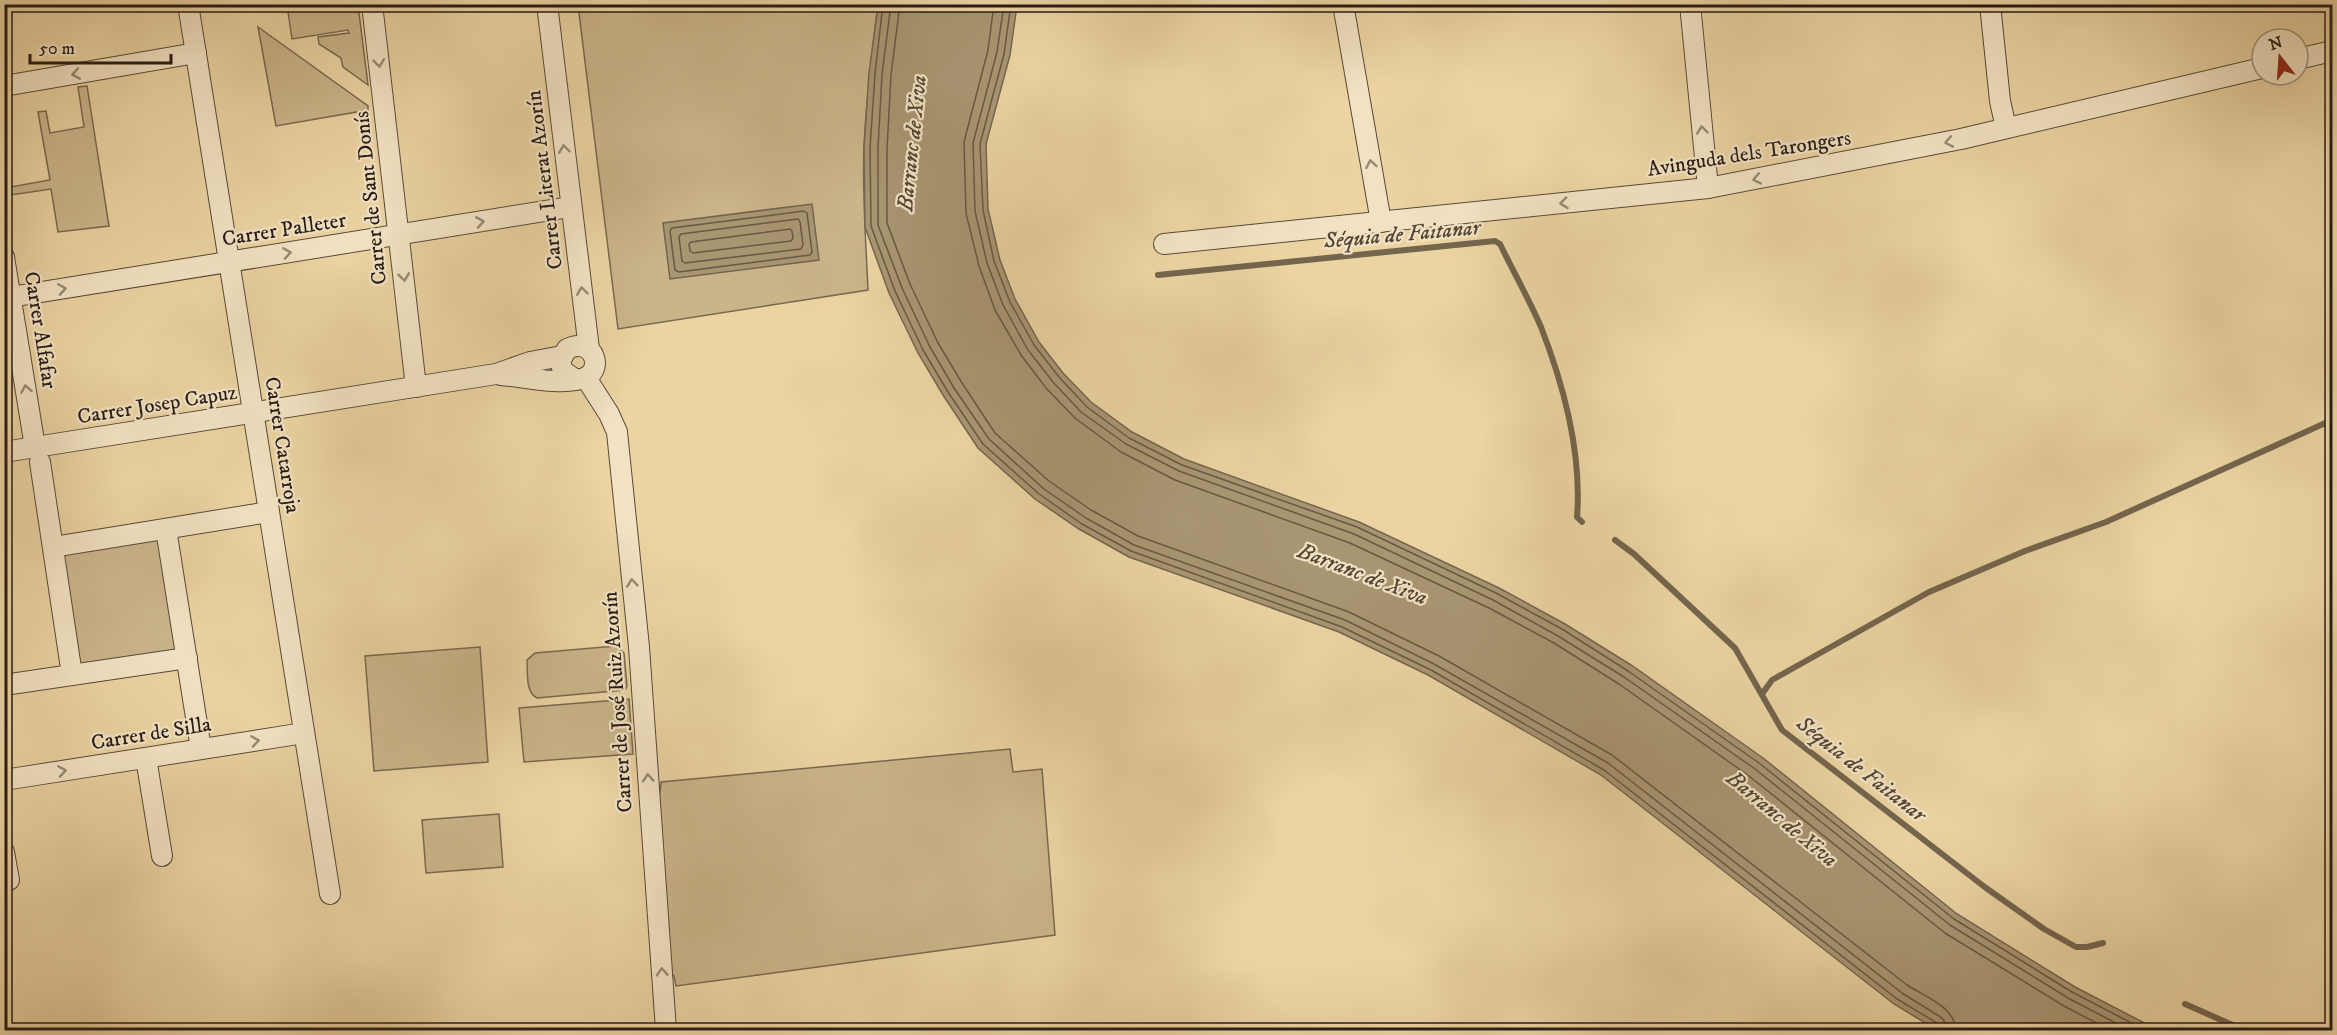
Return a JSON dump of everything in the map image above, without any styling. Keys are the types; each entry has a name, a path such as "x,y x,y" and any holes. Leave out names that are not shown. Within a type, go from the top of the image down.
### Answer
{"street":[{"name":"Carrer Catarroja","path":"188,4 330,894"},
{"name":"Carrer de Sant Donís","path":"372,4 416,387"},
{"name":"Carrer Literat Azorín","path":"547,4 589,349"},
{"path":"1343,4 1381,222"},
{"path":"1690,4 1708,188"},
{"path":"1990,4 2000,101 2006,128"},
{"path":"2310,56 2332,51"},
{"path":"4,86 196,53"},
{"name":"Avinguda dels Tarongers","path":"1164,244 1708,188 1961,139 2250,71"},
{"name":"Carrer Palleter","path":"8,297 570,207"},
{"name":"Carrer Alfafar","path":"4,257 8,297 53,547 72,675"},
{"path":"578,345 589,349 595,358 594,369 581,379 563,371 560,361 572,346 578,345"},
{"name":"Carrer Josep Capuz","path":"4,452 37,454 253,413 495,374 530,362 562,356"},
{"name":"Carrer Josep Capuz","path":"495,374 560,381 581,379"},
{"name":"Carrer de José Ruiz Azorín","path":"581,379 609,414 617,432 639,647 666,1030"},
{"path":"53,547 269,513"},
{"path":"166,529 201,749"},
{"path":"4,685 187,658"},
{"name":"Carrer de Silla","path":"4,780 304,733"},
{"path":"146,758 162,856"},
{"path":"4,852 9,880"}],"shaded area":[{"path":"287,5 358,5 368,85 343,67 341,58 319,44 318,37 349,33 348,30 292,39"},
{"path":"578,5 878,5 864,147 868,290 618,329"},
{"path":"258,27 368,106 368,110 276,126"},
{"path":"87,86 109,226 58,232 51,189 11,195 10,187 50,180 38,112 46,111 50,133 84,127 78,87"},
{"path":"163,533 182,654 75,671 56,550"},
{"path":"616,646 624,653 627,686 625,690 537,698 533,695 528,681 527,660 535,653"},
{"path":"480,647 488,762 374,771 365,656"},
{"path":"629,699 633,754 524,762 519,708"},
{"path":"1010,749 1013,772 1042,769 1055,935 676,986 674,976 668,972 655,798 660,793 661,782"},
{"path":"499,814 503,867 426,873 422,820"}],"water":[{"name":"Barranc de Xiva","path":"878,5 1017,5 1010,55 986,144 988,209 1000,260 1015,299 1039,342 1063,373 1091,402 1132,432 1184,459 1359,522 1499,588 1565,624 1631,665 1763,758 1957,914 2075,987 2158,1030 1937,1030 1894,1004 1601,775 1428,675 1339,632 1129,557 1079,529 1035,499 978,448 943,395 918,353 889,293 865,227 864,148 869,73"},
{"path":"812,204 819,260 670,279 663,223"}],"waterway":[{"name":"Séquia de Faitanar","path":"1158,275 1495,241 1500,244 1541,327 1557,373 1570,420 1577,469 1577,517 1582,522"},
{"path":"1762,694 1772,680 1929,592 2025,551 2106,522 2332,420"},
{"name":"Séquia de Faitanar","path":"1615,540 1634,554 1735,648 1782,730 1986,888 2044,929 2076,947 2103,943"},
{"name":"Séquia de Faitanar","path":"2185,1004 2244,1030"}]}
